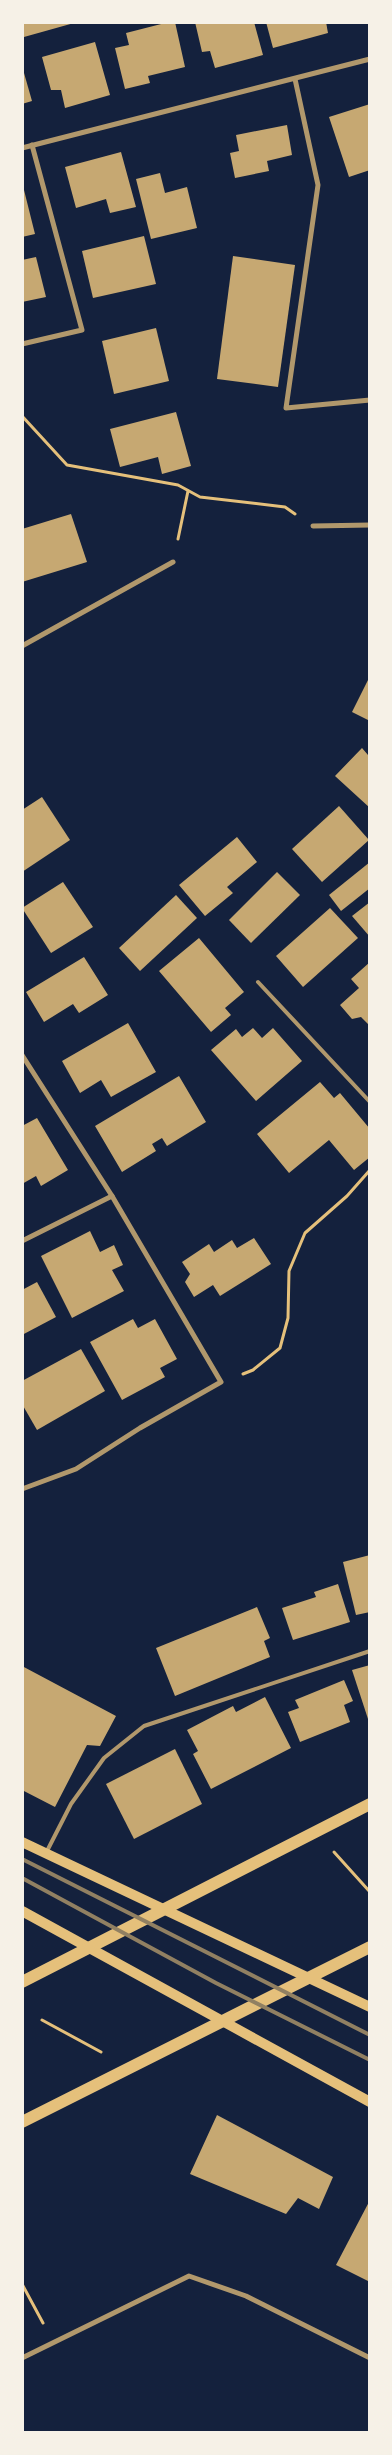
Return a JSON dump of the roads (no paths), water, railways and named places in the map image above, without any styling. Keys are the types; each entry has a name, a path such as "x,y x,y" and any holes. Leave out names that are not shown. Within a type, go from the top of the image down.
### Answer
{"main road":[{"path":"22,1982 370,1804"},
{"path":"22,1842 370,2007"},
{"path":"22,1911 91,1947 221,2022 370,2102"},
{"path":"22,2122 370,1947"}],"street":[{"path":"22,148 370,59"},
{"path":"295,79 318,185 286,408 370,400"},
{"path":"22,344 82,330 32,145"},
{"path":"313,526 370,525"},
{"path":"22,646 173,562"},
{"path":"22,1055 112,1196 221,1382 140,1428 76,1469 22,1489"},
{"path":"22,1241 112,1196"},
{"path":"22,2358 189,2276 246,2296 370,2358"}],"lane":[{"path":"258,982 370,1102"},
{"path":"46,1854 71,1804 104,1758 144,1726 370,1651"}],"railway":[{"path":"22,1859 370,2035"},
{"path":"22,1878 216,1983 370,2060"}]}
